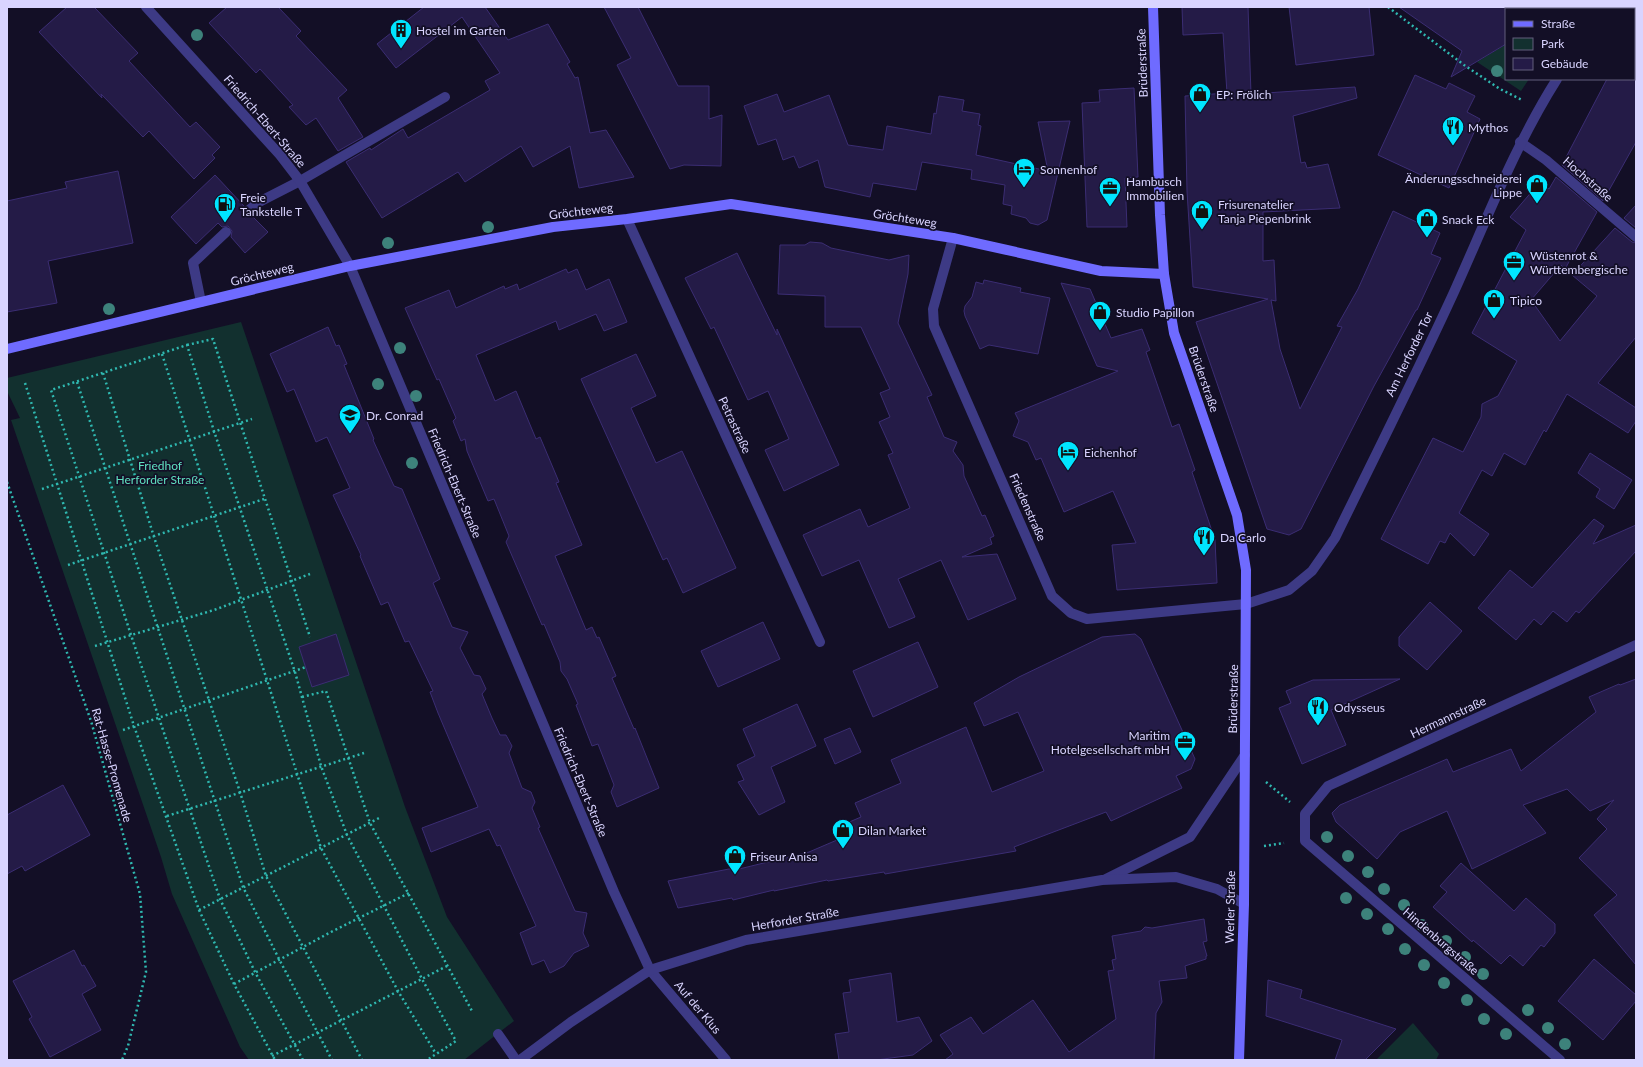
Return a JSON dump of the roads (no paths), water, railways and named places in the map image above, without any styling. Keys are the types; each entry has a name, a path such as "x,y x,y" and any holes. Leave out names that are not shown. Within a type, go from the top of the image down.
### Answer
{"street":[{"name":"Friedrich-Ebert-Straße","path":"146,7 280,155 300,181 350,266 614,892 650,970"},
{"name":"Brüderstraße","path":"1153,7 1160,215 1164,274 1174,333 1237,515 1246,570 1245,755"},
{"name":"Am Herforder Tor","path":"1246,604 1289,590 1312,572 1335,538 1454,293 1520,142 1556,80"},
{"path":"248,212 257,203 300,181 445,97"},
{"name":"Hochstraße","path":"1520,142 1546,160 1636,237"},
{"name":"Gröchteweg","path":"7,349 350,266 553,227 626,219 731,204 953,238 1101,271 1164,274"},
{"name":"Petrastraße","path":"626,219 820,642"},
{"path":"202,302 193,264 226,232"},
{"name":"Friedenstraße","path":"953,238 934,310 934,326 1052,596 1071,613 1087,619 1246,604"},
{"name":"Hermannstraße","path":"1305,841 1305,814 1328,786 1636,646"},
{"name":"Herforder Straße","path":"1102,880 1190,837 1245,755"},
{"name":"Werler Straße","path":"1239,1060 1244,904 1245,755"},
{"name":"Hindenburgstraße","path":"1305,841 1560,1060"},
{"name":"Herforder Straße","path":"520,1060 571,1022 650,970 746,940 1102,880 1176,877 1217,889 1244,904"},
{"name":"Auf der Klus","path":"650,970 726,1060"},
{"path":"498,1034 516,1060"}],"place":[{"name":"Hostel im Garten","path":"401,50"},
{"name":"EP: Frölich","path":"1200,114"},
{"name":"Mythos","path":"1453,146"},
{"name":"Sonnenhof","path":"1024,188"},
{"name":"Änderungsschneiderei Lippe","path":"1537,204"},
{"name":"Hambusch Immobilien","path":"1110,208"},
{"name":"Freie Tankstelle T","path":"225,224"},
{"name":"Frisurenatelier Tanja Piepenbrink","path":"1202,230"},
{"name":"Snack Eck","path":"1427,238"},
{"name":"Wüstenrot & Württembergische","path":"1514,282"},
{"name":"Tipico","path":"1494,320"},
{"name":"Studio Papillon","path":"1100,332"},
{"name":"Dr. Conrad","path":"350,434"},
{"name":"Eichenhof","path":"1068,472"},
{"name":"Da Carlo","path":"1204,556"},
{"name":"Odysseus","path":"1318,726"},
{"name":"Maritim Hotelgesellschaft mbH","path":"1185,762"},
{"name":"Dilan Market","path":"843,850"},
{"name":"Friseur Anisa","path":"735,876"}],"park label":[{"name":"Friedhof Herforder Straße","path":"160,472"}]}
